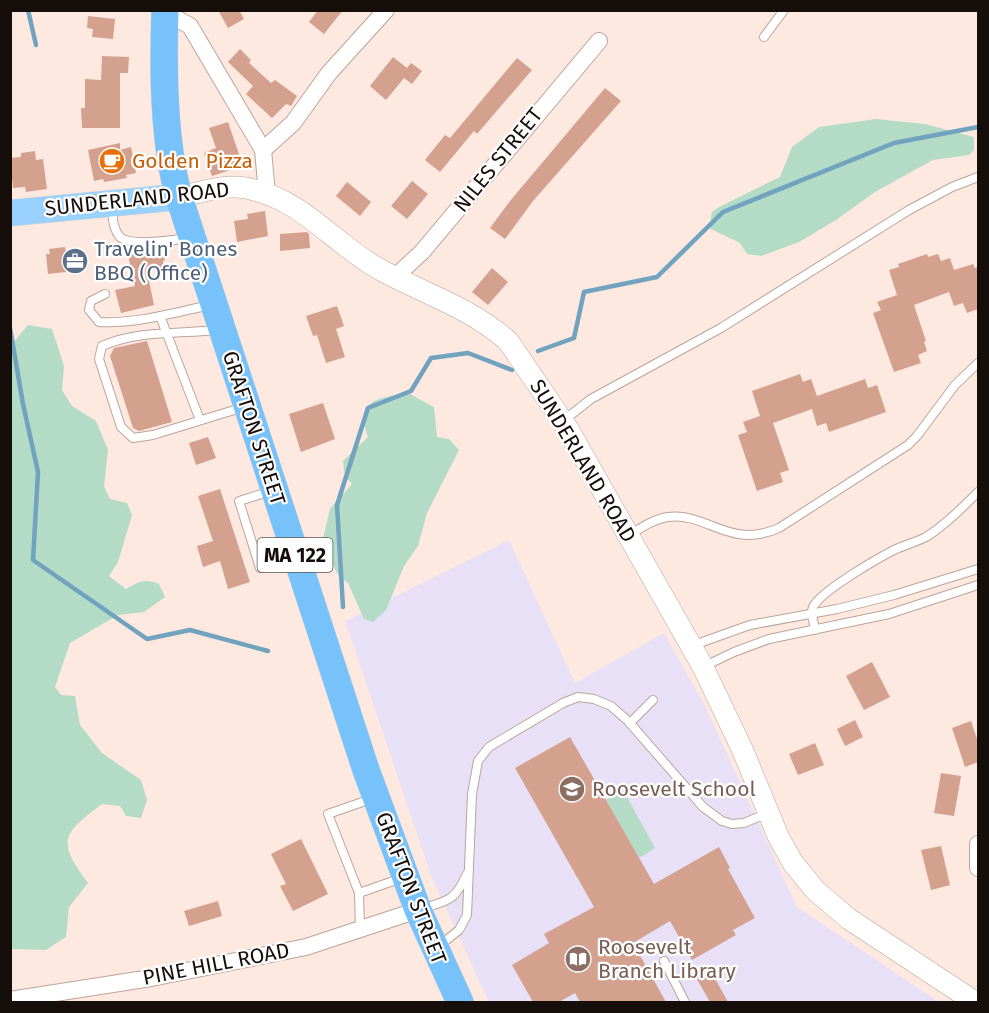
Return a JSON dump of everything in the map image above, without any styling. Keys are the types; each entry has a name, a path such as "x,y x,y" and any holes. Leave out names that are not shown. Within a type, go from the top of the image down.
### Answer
{"highway":[{"name":"GRAFTON STREET","path":"165,11 167,119 170,155 179,197 376,797 418,910 460,1002"}],"main road":[{"name":"SUNDERLAND ROAD","path":"10,213 179,197"}],"street":[{"path":"263,150 293,123 329,74 386,10"},
{"path":"165,11 190,26 263,150 267,194"},
{"name":"NILES STREET","path":"395,277 436,236 599,40"},
{"name":"SUNDERLAND ROAD","path":"179,197 216,188 235,187 267,194 311,217 357,255 395,277 468,312 508,341 563,421 703,667 743,751 778,836 793,863 815,890 834,908 975,1002"},
{"path":"978,844 978,868"},
{"name":"PINE HILL ROAD","path":"10,1000 151,978 306,947 418,910"}],"lane":[{"path":"764,37 784,10"},
{"path":"563,421 591,399 731,321 909,210 952,187 978,177"},
{"path":"112,202 113,226 121,238 132,242 192,238"},
{"path":"105,294 91,301 89,310 99,322 117,323 213,304"},
{"path":"160,316 200,420"},
{"path":"222,330 117,339 102,346 99,359 122,427 133,438 247,406"},
{"path":"629,536 649,523 668,517 694,520 745,535 767,533 778,528 908,445 955,385 978,363"},
{"path":"274,490 239,501 256,556 260,568 296,557"},
{"path":"815,630 811,614 814,605 867,565 896,549 925,537 948,521 978,492"},
{"path":"691,646 750,625 837,609 894,595 978,569"},
{"path":"703,667 769,639 889,614 978,585"},
{"path":"434,949 459,930 467,915 476,766 484,751 563,703 578,698 594,699 611,706 630,723 703,807 722,821 732,824 744,823 768,813"},
{"path":"630,723 653,700"},
{"path":"360,929 359,893 328,814 376,797"},
{"path":"418,910 447,901 459,892 468,872"},
{"path":"359,893 405,877"},
{"path":"664,961 685,1002"}],"shaded area":[{"name":"Roosevelt School","path":"509,540 575,683 664,633 705,706 797,907 939,1002 489,1002 432,878 345,621"}],"green space":[{"path":"876,119 925,124 974,137 974,150 969,155 933,160 875,192 836,220 799,242 761,256 747,254 740,243 709,228 712,212 780,177 792,147 819,127"},
{"path":"28,325 52,329 64,366 62,390 72,406 96,421 108,450 104,486 110,499 127,503 132,515 118,562 109,576 126,589 142,582 150,581 159,584 165,597 144,612 118,615 70,643 55,687 61,695 75,696 80,725 102,753 141,780 147,800 141,818 126,816 120,806 102,804 71,832 68,848 71,857 88,883 69,907 66,937 46,950 10,949 10,360 13,343"},
{"path":"408,393 434,407 437,437 449,439 459,450 427,513 418,546 404,566 386,610 373,622 364,619 348,583 338,575 322,543 330,509 352,484 345,476 343,461 368,437 364,415 367,408 379,399"},
{"path":"623,790 655,848 639,858 606,800"}],"building":[{"path":"218,10 239,10 244,19 228,28"},
{"path":"318,10 343,10 324,34 309,22"},
{"path":"88,16 115,19 113,39 92,37 93,29 87,28"},
{"path":"240,49 251,60 249,63 271,83 275,80 297,96 291,106 286,104 272,118 246,94 253,86 228,62"},
{"path":"102,56 129,57 128,73 120,73 120,128 82,128 81,108 85,108 85,79 101,80"},
{"path":"393,57 407,68 411,63 422,71 412,84 404,78 386,100 370,86"},
{"path":"517,58 532,70 477,134 474,131 440,172 425,160 445,135 450,138"},
{"path":"605,88 621,101 533,201 505,239 490,228 510,201"},
{"path":"228,122 243,166 212,176 204,153 216,148 209,128"},
{"name":"Golden Pizza","path":"120,143 120,150 131,147 136,173 126,175 127,178 104,182 103,179 94,181 88,150"},
{"path":"35,151 36,160 43,159 47,189 26,192 25,187 13,188 10,158 21,157 21,153"},
{"path":"412,181 428,194 407,219 391,206"},
{"path":"347,182 371,202 360,216 336,196"},
{"path":"265,211 268,236 237,242 234,221 248,219 247,214"},
{"path":"307,232 310,248 280,251 280,234"},
{"path":"65,247 66,252 81,250 84,270 48,274 46,254 50,254 49,249"},
{"path":"163,249 164,268 147,271 154,305 121,313 115,290 135,286 128,255"},
{"path":"927,254 928,257 938,254 941,261 950,258 954,270 973,264 975,268 978,267 978,309 967,313 963,303 954,306 949,292 914,305 927,351 918,355 921,363 894,372 873,313 881,310 877,302 897,295 889,270 899,267 898,264"},
{"path":"492,268 508,282 488,305 472,292"},
{"path":"337,306 344,326 336,329 345,357 326,363 317,335 313,336 306,316"},
{"path":"147,341 172,422 139,431 133,428 110,356 114,348"},
{"path":"800,374 803,382 811,379 817,396 865,379 868,388 877,385 886,412 829,432 826,423 817,426 812,409 773,423 789,470 780,473 783,482 757,491 738,435 747,432 743,422 760,416 752,391"},
{"path":"323,403 335,439 301,452 289,414"},
{"path":"208,437 216,458 196,465 189,443"},
{"path":"220,489 250,582 228,589 220,561 203,567 197,546 213,541 198,496"},
{"path":"872,662 890,697 864,710 846,676"},
{"path":"855,720 863,737 845,746 837,729"},
{"path":"971,721 978,742 978,762 965,767 952,728"},
{"path":"570,737 654,884 719,847 730,868 728,869 755,918 733,930 736,935 692,960 670,921 633,943 666,1002 580,1002 575,993 559,1002 533,1002 512,965 549,943 544,934 594,907 515,768"},
{"path":"815,743 824,765 798,775 789,754"},
{"path":"941,773 961,776 954,816 934,813"},
{"path":"301,839 328,894 293,911 280,886 286,884 271,854"},
{"path":"941,846 950,885 931,890 921,850"},
{"path":"218,901 222,916 189,926 184,911"},
{"path":"708,966 728,1002 710,1002 694,974"}],"waterway":[{"path":"28,10 36,45"},
{"path":"538,351 574,338 584,292 657,277 723,212 894,143 978,127"},
{"path":"10,328 38,472 33,560 147,639 190,630 268,651"},
{"path":"343,607 337,505 368,408 411,391 431,358 468,353 512,370"}],"place":[{"name":"Golden Pizza","path":"112,161"},
{"name":"Travelin' Bones BBQ (Office)","path":"75,261"},
{"name":"Roosevelt School","path":"572,789"},
{"name":"Roosevelt Branch Library","path":"578,959"}]}
